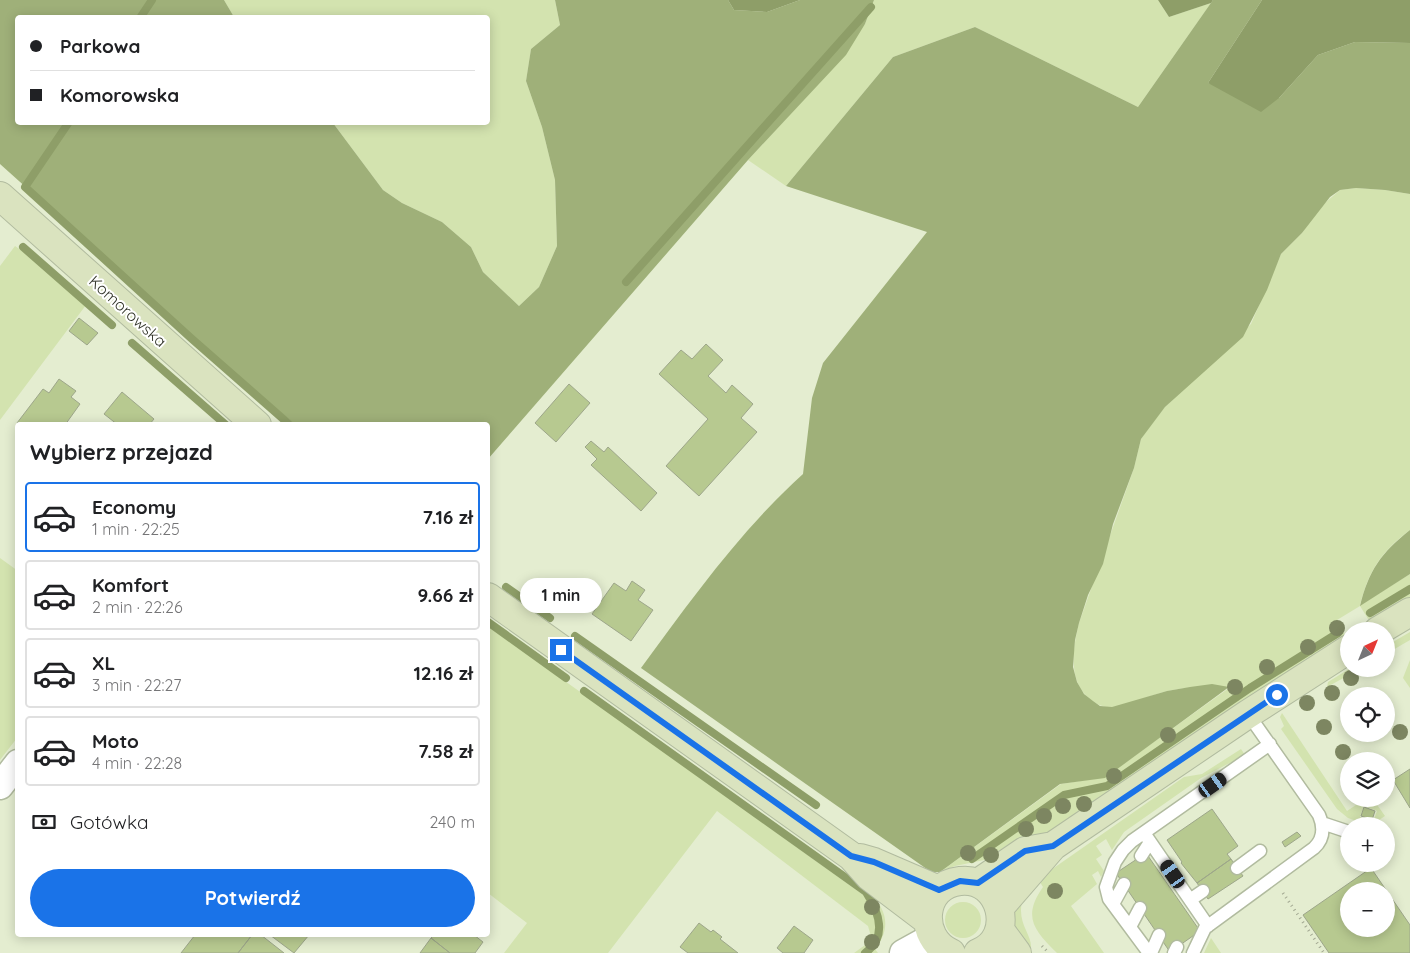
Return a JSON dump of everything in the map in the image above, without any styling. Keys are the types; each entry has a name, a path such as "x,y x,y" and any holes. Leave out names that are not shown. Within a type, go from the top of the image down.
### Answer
{"street":[{"name":"Komorowska","path":"0,196 254,422"},
{"path":"490,598 851,856 869,876 936,937"},
{"path":"1393,622 1410,612"},
{"path":"978,953 989,946 1000,918 1053,846 1248,714 1340,656"},
{"path":"0,786 15,767"},
{"path":"978,883 1025,851 1053,846"},
{"path":"851,856 874,862 939,890"},
{"path":"936,937 929,905 939,890 960,881 978,883 987,889 1000,918 1028,948"},
{"path":"903,953 936,937"}],"lane":[{"path":"1193,953 1199,938 1208,926 1317,846 1322,836 1322,823 1248,714"},
{"path":"1159,935 1150,953 1113,904 1106,887 1115,862 1123,850 1147,837 1270,744"},
{"path":"1322,823 1340,829"},
{"path":"1141,856 1147,837"},
{"path":"1147,837 1162,866 1179,891 1208,926"},
{"path":"1237,868 1260,851"},
{"path":"1113,904 1124,884"},
{"path":"1192,908 1203,891"},
{"path":"1130,927 1140,908"}],"path":[{"path":"1272,879 1324,953"},
{"path":"1028,948 1049,953"}],"shaded area":[{"path":"0,0 224,0 233,15 15,15 15,125 334,125 383,190 402,203 442,222 471,247 483,272 519,306 539,287 557,246 555,180 542,127 526,81 531,49 560,25 555,0 728,0 734,10 767,12 800,0 874,0 865,24 846,55 748,160 490,457 490,422 292,422 243,382 0,164"},
{"path":"224,0 555,0 560,25 531,49 526,81 542,127 555,180 557,246 539,287 519,306 483,272 471,247 442,222 402,203 383,190 334,125 490,125 490,15 233,15"},
{"path":"728,0 800,0 767,12 734,10"},
{"path":"874,0 1158,0 1169,17 1211,3 1138,107 975,27 893,57 786,186 748,160 822,80 865,24"},
{"path":"1158,0 1213,0 1211,3 1169,17"},
{"path":"1213,0 1262,0 1208,83 1279,98 1318,55 1355,42 1410,43 1410,194 1356,188 1340,190 1330,197 1302,233 1281,254 1267,290 1243,337 1165,407 1141,439 1134,468 1113,524 1103,564 1088,595 1079,623 1075,640 1073,667 1077,682 1084,694 1100,706 1112,707 1167,691 1190,687 1212,684 1229,687 1105,778 1060,784 940,872 931,872 641,668 737,543 803,474 812,398 823,363 927,232 786,186 893,57 975,27 1138,107"},
{"path":"1262,0 1410,0 1410,43 1355,42 1318,55 1279,98 1261,112 1208,83"},
{"path":"1356,188 1410,194 1410,530 1391,546 1372,572 1360,605 1410,574 1410,598 1370,622 1360,606 1337,620 1340,626 1340,641 1067,824 1020,847 1016,840 984,860 955,866 940,872 1061,784 1105,777 1229,688 1183,688 1120,706 1107,707 1099,705 1083,693 1075,674 1074,654 1079,623 1134,468 1141,439 1165,407 1251,324 1281,254 1302,233 1319,208 1340,190"},
{"path":"15,246 31,257 86,305 0,420 0,266"},
{"path":"1410,530 1410,574 1360,606 1372,572 1391,547"},
{"path":"0,558 15,569 15,741 0,760"},
{"path":"490,627 865,896 873,887 882,895 876,900 885,918 884,931 875,949 878,953 854,953 872,940 868,926 717,811 608,953 504,953 527,923 490,895"},
{"path":"1410,632 1410,640 1395,649 1395,641"},
{"path":"1410,660 1410,688 1403,678"},
{"path":"1340,675 1340,678 1344,678 1327,687 1328,682"},
{"path":"1282,713 1340,800 1340,807 1344,807 1347,811 1353,807 1364,807 1360,817 1347,817 1337,809 1281,729 1284,726 1280,717"},
{"path":"1241,749 1245,755 1201,778 1124,832 1112,850 1106,839 1096,846 1102,855 1096,859 1104,871 1101,877 1098,871 1092,875 1097,884 1071,906 1104,953 1057,953 1042,937 1034,923 1033,907 1043,887 1038,879 1184,777 1202,774"},
{"path":"1367,807 1379,807 1385,816 1375,817 1377,811"},
{"path":"1022,901 1021,916 1031,943 1031,948 1025,953 1014,929 1015,906"},
{"path":"963,902 970,903 976,907 980,913 980,927 976,933 970,937 963,938 956,937 950,933 946,927 945,920 946,913 950,907 956,903"},
{"path":"1211,938 1221,953 1204,953"}],"building":[{"path":"79,318 98,333 87,345 69,331"},
{"path":"706,344 723,360 708,376 726,393 732,385 753,404 741,418 757,432 699,496 666,466 708,419 659,374 681,350 692,359"},
{"path":"59,379 76,391 71,397 80,404 67,422 18,422 43,389 49,393"},
{"path":"569,384 590,403 556,442 535,423"},
{"path":"122,392 154,419 152,422 114,422 104,414"},
{"path":"591,441 604,452 608,447 657,493 641,511 591,465 597,459 585,447"},
{"path":"632,581 645,590 638,600 653,610 631,641 592,614 614,583 626,591"},
{"path":"1410,769 1410,808 1395,783 1395,779"},
{"path":"1364,807 1375,811 1373,817 1361,816"},
{"path":"1212,809 1238,846 1227,854 1231,859 1197,883 1181,863 1167,840"},
{"path":"1297,832 1301,836 1285,847 1282,842"},
{"path":"1146,853 1200,931 1170,952 1116,873"},
{"path":"1231,859 1243,876 1208,899 1197,883"},
{"path":"1365,872 1374,872 1381,882 1351,882"},
{"path":"1340,889 1340,937 1395,937 1395,903 1410,925 1410,953 1329,953 1303,915"},
{"path":"699,923 711,932 713,930 722,937 720,939 738,953 688,953 680,947"},
{"path":"794,926 813,940 804,953 783,953 777,948"},
{"path":"193,937 250,937 238,953 181,953"},
{"path":"250,937 264,937 284,953 238,953"},
{"path":"273,937 307,937 294,953"},
{"path":"477,937 483,942 475,953 450,953 431,938"},
{"path":"431,938 450,953 420,953"}],"waterway":[{"path":"142,15 152,0"},
{"path":"626,282 871,7"},
{"path":"67,125 25,187 287,422"},
{"path":"23,247 112,325"},
{"path":"132,343 223,422"},
{"path":"506,587 550,618"},
{"path":"1370,613 1410,589"},
{"path":"490,623 566,678"},
{"path":"972,859 1064,795 1107,786 1250,688 1338,633"},
{"path":"575,636 816,805"},
{"path":"584,691 866,892 875,908 879,932 877,940 865,953"}],"route":[{"path":"561,650 851,856 874,862 902,876 939,890 951,883 960,881 978,883 1025,851 1053,846 1069,837 1277,695"}]}
